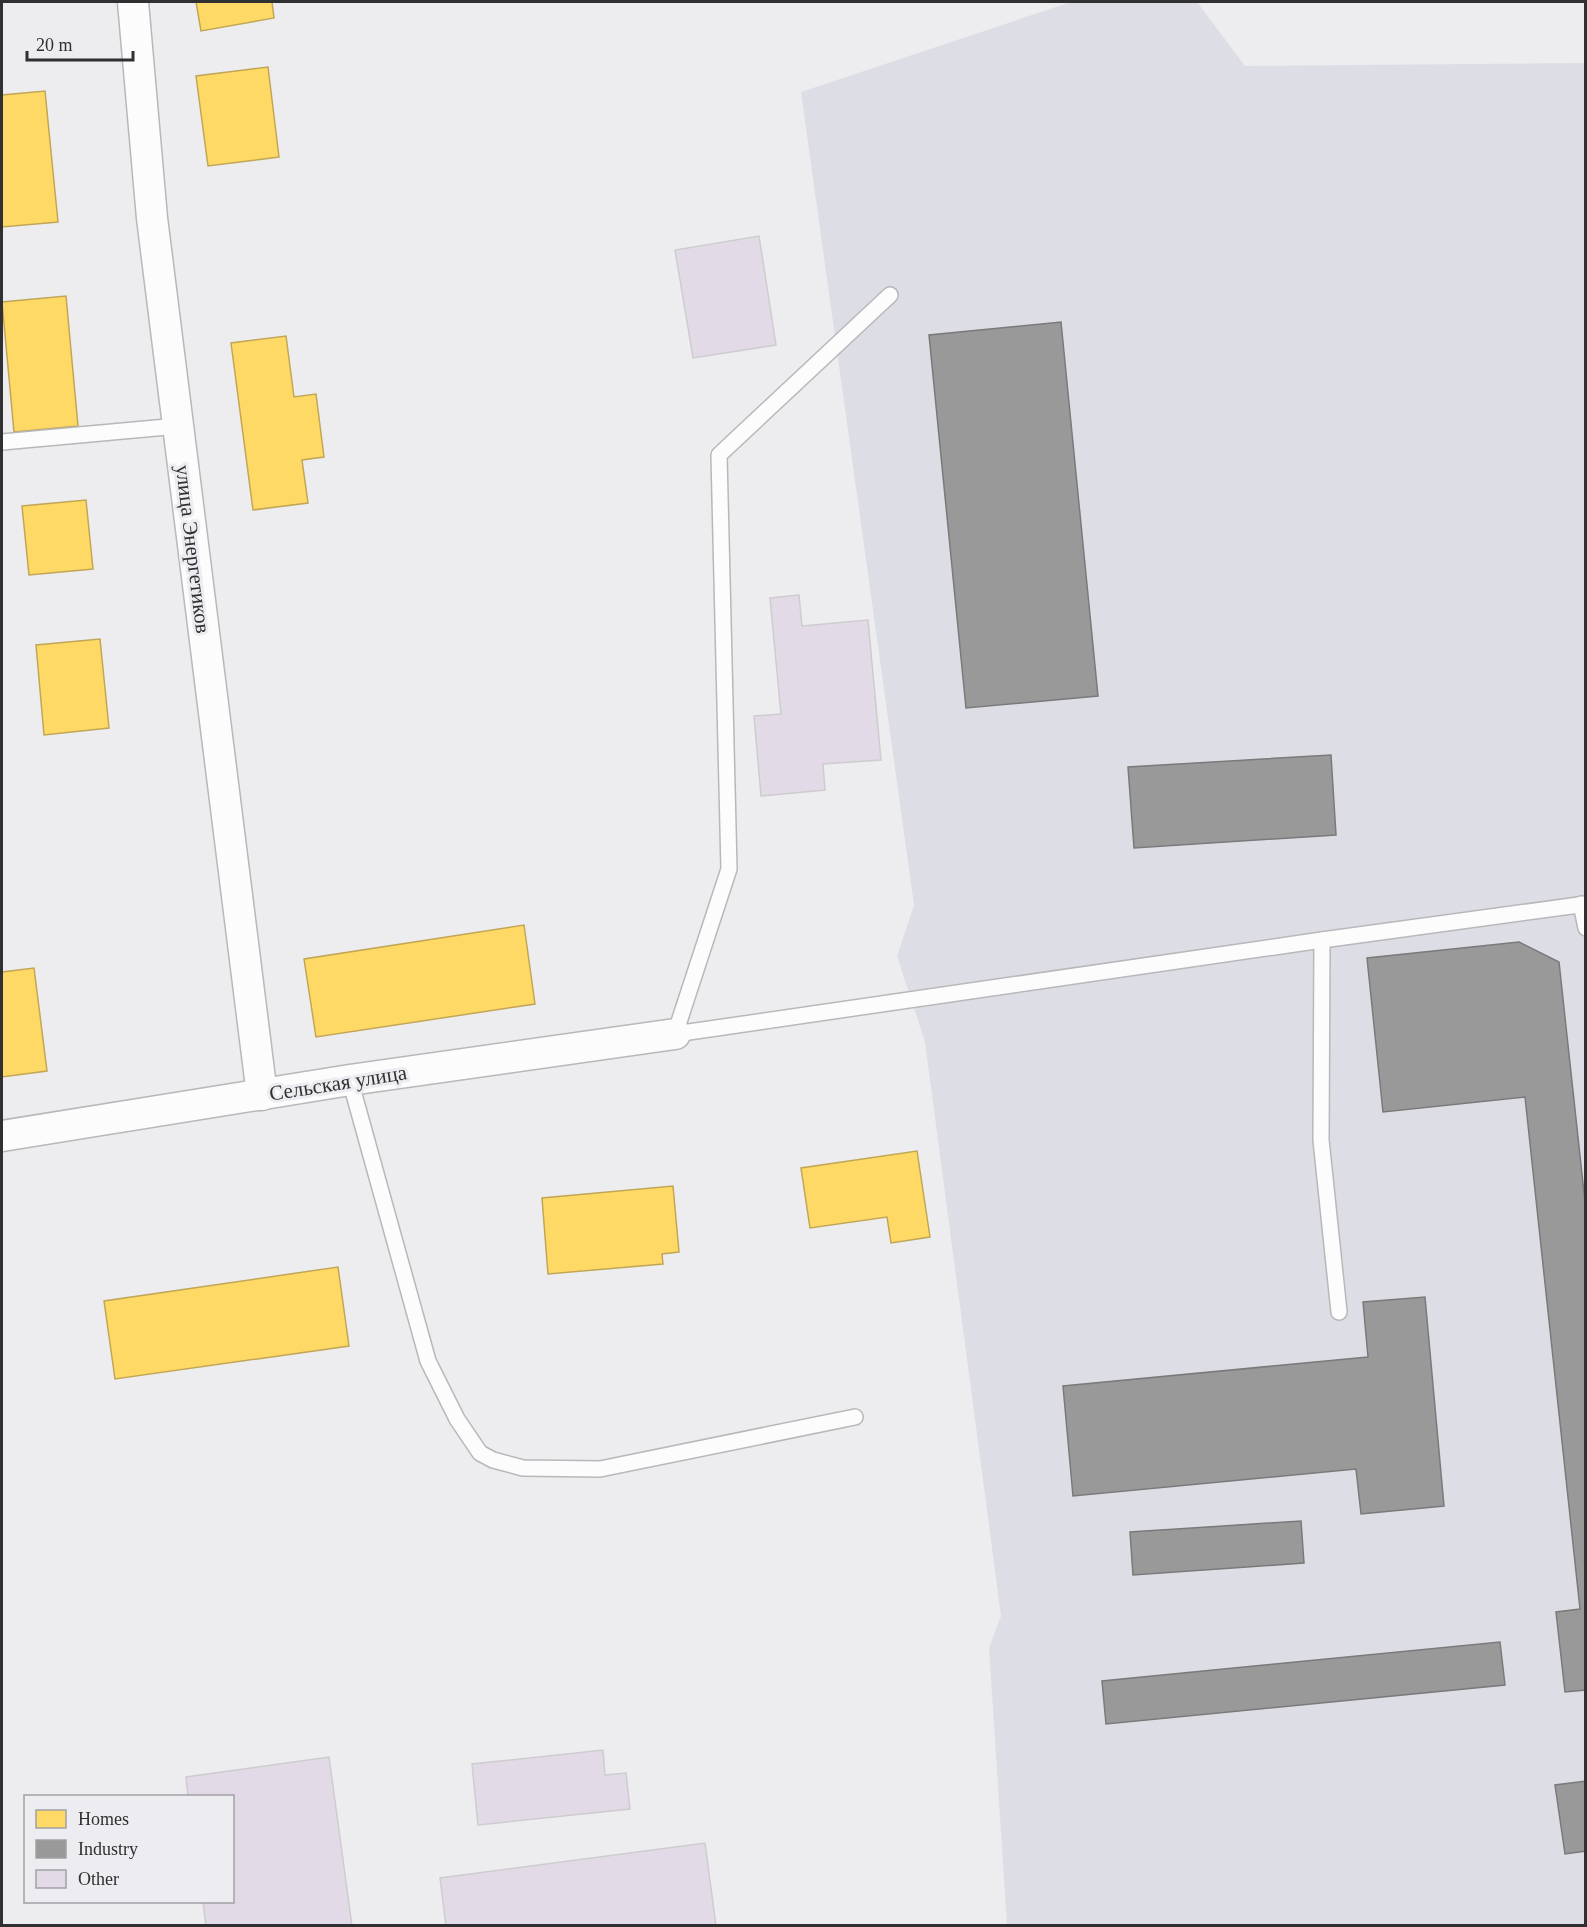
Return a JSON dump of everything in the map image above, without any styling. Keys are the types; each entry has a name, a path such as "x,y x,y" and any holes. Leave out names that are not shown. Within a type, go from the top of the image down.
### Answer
{"street":[{"name":"улица Энергетиков","path":"133,2 152,218 262,1095"},
{"name":"Сельская улица","path":"2,1136 350,1080 675,1034"}],"lane":[{"path":"890,295 719,455 729,869 675,1034 1583,904 1586,927"},
{"path":"2,442 178,426"},
{"path":"1322,940 1321,1140 1339,1312"},
{"path":"350,1080 428,1361 457,1419 480,1453 493,1460 523,1468 600,1468 855,1417"}],"shaded area":[{"path":"1071,2 1197,2 1245,66 1585,63 1585,1925 1007,1925 989,1648 1001,1616 925,1042 897,956 914,905 801,92"}],"building: Homes":[{"path":"196,2 272,2 274,18 201,31"},
{"path":"268,67 279,157 208,166 196,76"},
{"path":"45,91 58,222 2,227 2,95"},
{"path":"66,296 78,426 14,432 2,302"},
{"path":"286,336 294,397 316,394 324,457 302,460 308,503 253,510 231,343"},
{"path":"86,500 93,569 29,575 22,506"},
{"path":"100,639 109,728 44,735 36,645"},
{"path":"524,925 535,1004 316,1037 304,959"},
{"path":"34,968 47,1071 2,1077 2,972"},
{"path":"917,1151 930,1237 891,1243 887,1217 810,1228 801,1168"},
{"path":"673,1186 679,1252 662,1254 663,1264 548,1274 542,1198"},
{"path":"338,1267 349,1346 115,1379 104,1301"}],"building: Industry":[{"path":"1061,322 1098,696 966,708 929,335"},
{"path":"1331,755 1336,835 1134,848 1128,767"},
{"path":"1519,942 1559,962 1586,1211 1586,1690 1565,1692 1556,1612 1580,1609 1525,1097 1383,1112 1367,958"},
{"path":"1425,1297 1444,1506 1361,1514 1356,1469 1073,1496 1063,1386 1368,1357 1363,1302"},
{"path":"1301,1521 1304,1563 1133,1575 1130,1532"},
{"path":"1500,1642 1505,1685 1106,1724 1102,1681"},
{"path":"1586,1781 1586,1851 1565,1854 1555,1785"}],"building: Other":[{"path":"759,236 776,345 693,358 675,250"},
{"path":"799,595 802,626 868,620 881,760 823,764 825,790 761,796 754,716 781,714 770,598"},
{"path":"603,1750 605,1775 626,1773 630,1809 478,1825 472,1764"},
{"path":"329,1757 352,1926 206,1926 203,1903 234,1903 234,1795 188,1795 186,1777"},
{"path":"705,1843 716,1926 446,1926 440,1878"}]}
